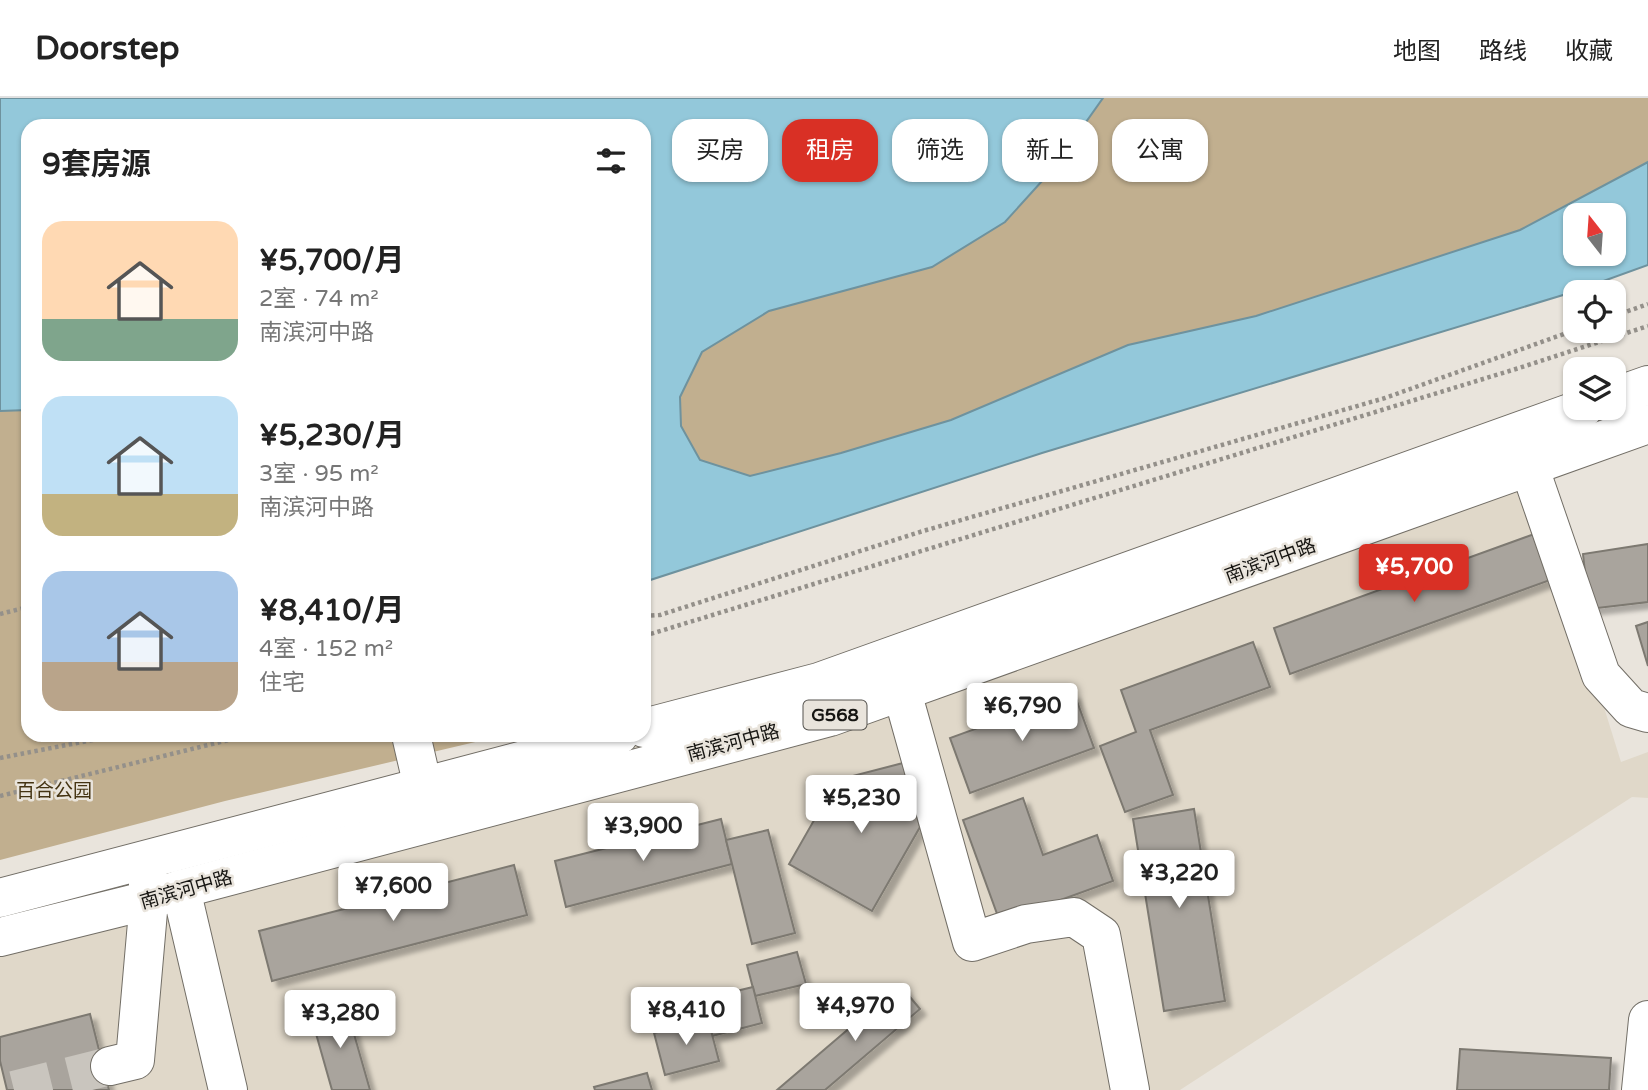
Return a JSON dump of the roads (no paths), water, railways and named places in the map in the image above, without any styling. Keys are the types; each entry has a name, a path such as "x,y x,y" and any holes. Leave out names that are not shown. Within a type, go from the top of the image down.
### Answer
{"main road":[{"path":"1626,393 1648,385"},
{"name":"南滨河中路","path":"651,726 819,682 1563,416"},
{"name":"南滨河中路","path":"0,937 830,716 1648,424"},
{"path":"1529,466 1601,675 1631,708 1648,713"},
{"path":"902,692 972,942 1026,924 1074,916 1101,935 1130,1090"},
{"path":"413,742 423,787"},
{"name":"南滨河中路","path":"0,898 593,742"},
{"path":"147,860 165,895 228,1090"},
{"path":"110,1066 135,1060 165,895"},
{"path":"1641,1090 1648,1020"}],"water":[{"path":"0,98 1103,98 1088,119 1002,119 1002,182 1041,182 1005,222 932,267 769,311 702,352 680,397 681,426 700,460 750,476 841,453 951,420 1128,345 1256,316 1520,230 1563,207 1563,266 1626,266 1626,203 1571,203 1648,162 1648,265 1606,280 1563,280 1563,295 1042,453 651,580 651,119 21,119 21,410 0,411"}],"tunnel":[{"path":"14,1090 110,1066"}],"park label":[{"name":"百合公园","path":"54,790"}]}
